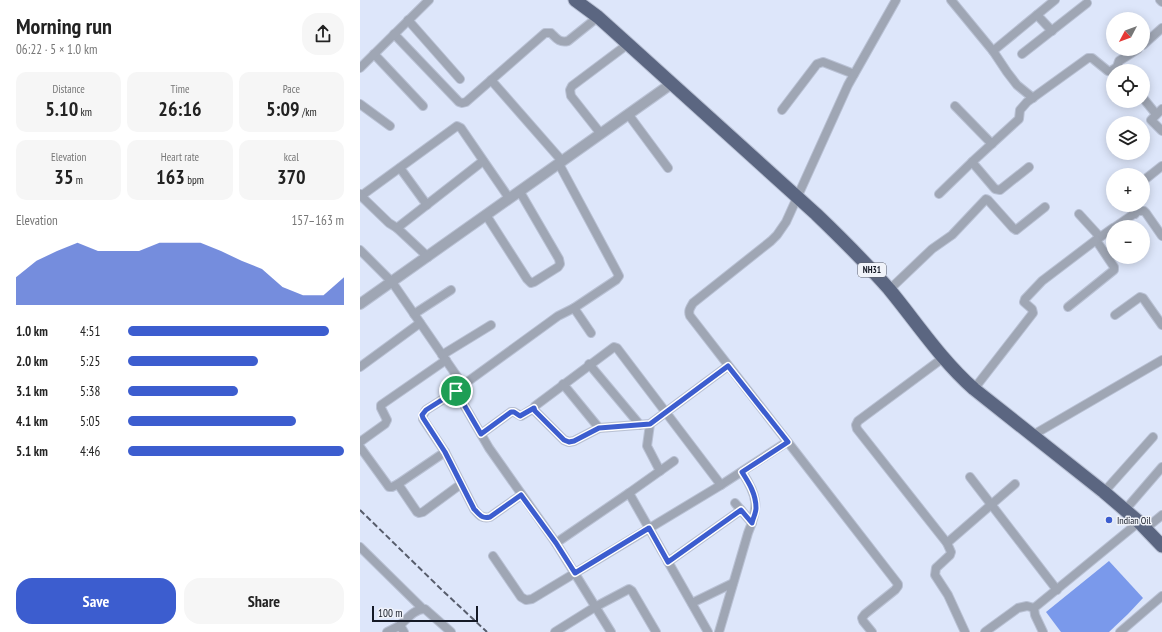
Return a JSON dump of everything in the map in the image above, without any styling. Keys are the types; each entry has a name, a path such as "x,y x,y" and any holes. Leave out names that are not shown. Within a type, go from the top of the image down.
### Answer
{"highway":[{"name":"NH31","path":"575,0 598,17 844,241 889,290 943,358 974,389 1104,492 1162,546"}],"street":[{"path":"360,68 429,0"},
{"path":"872,632 862,618 895,590 898,584 728,366 688,312 693,303 777,235 786,222 848,85 896,0"},
{"path":"951,0 993,51 1006,72 1017,85 1033,98"},
{"path":"993,51 1055,0"},
{"path":"1022,54 1087,3"},
{"path":"1038,15 1052,31"},
{"path":"394,34 459,102 462,103 466,102 545,32 551,32 559,41 568,41 598,17"},
{"path":"408,20 460,79"},
{"path":"1150,39 1162,28"},
{"path":"601,134 571,96 570,90 572,86 628,44"},
{"path":"374,54 423,106"},
{"path":"1119,64 1119,61 1127,56"},
{"path":"939,194 1019,119 1021,108 1033,98 1088,58 1092,58 1106,69"},
{"path":"782,110 820,62 854,74"},
{"path":"491,80 560,162 619,276 616,280 552,321 456,391 426,410 422,415 445,452 474,509 480,516 485,518 490,517 521,495"},
{"path":"360,304 671,84"},
{"path":"360,104 390,126"},
{"path":"1150,104 1159,112 1152,118 1152,121 1162,131"},
{"path":"955,106 992,144"},
{"path":"628,114 668,168"},
{"path":"428,257 397,228 389,223 361,195 457,126 461,128 509,198"},
{"path":"397,228 483,161"},
{"path":"972,162 995,189 998,190 1029,167"},
{"path":"1150,175 1162,166"},
{"path":"400,168 426,205"},
{"path":"486,215 527,279 531,282 534,282 558,267 560,264 558,259 520,192"},
{"path":"889,290 932,249 952,235 986,199 1016,230 1045,208"},
{"path":"1126,220 1138,212 1144,211 1162,236"},
{"path":"1068,307 1114,270 1114,267 1098,239 1079,214"},
{"path":"974,389 1033,313 1032,309 1024,302 1025,299 1042,281 1106,234"},
{"path":"360,250 392,282 464,385"},
{"path":"414,314 451,290"},
{"path":"1115,316 1140,297 1143,298 1162,325"},
{"path":"574,308 591,332"},
{"path":"360,368 420,323"},
{"path":"360,442 385,424 387,420 381,405 444,357 491,325"},
{"path":"481,434 511,412 514,412 520,416 534,408 589,364 614,347 617,348 721,485"},
{"path":"943,358 858,421 856,425 857,430 947,543 951,552 936,568 935,575 948,595 965,632"},
{"path":"1033,435 1162,360"},
{"path":"589,364 640,425"},
{"path":"534,408 535,411 564,440 569,442 574,441 599,428 650,424 728,366"},
{"path":"563,384 599,428"},
{"path":"456,391 489,448 556,543 611,632"},
{"path":"650,424 647,446 660,471"},
{"path":"1104,492 1153,437"},
{"path":"493,556 521,597 526,600 532,599 721,485 788,442"},
{"path":"360,447 389,487 398,484 445,452"},
{"path":"556,543 674,461"},
{"path":"1125,510 1162,468"},
{"path":"719,632 756,508 751,486 742,472"},
{"path":"970,477 1057,590"},
{"path":"398,484 419,513 423,512 462,484"},
{"path":"947,543 1015,484"},
{"path":"629,493 708,632"},
{"path":"735,503 752,523"},
{"path":"668,562 741,510"},
{"path":"1034,608 1142,526 1162,515"},
{"path":"360,547 422,608 451,632"},
{"path":"692,603 733,583"},
{"path":"557,631 595,607 629,589 632,591 656,632"},
{"path":"1120,632 1162,596"},
{"path":"985,632 1018,608 1027,606 1034,608"},
{"path":"387,632 402,629 418,610 422,608"},
{"path":"1034,608 1035,615 1043,632"}],"water":[{"path":"1109,561 1143,598 1109,632 1061,632 1046,612"}],"railway":[{"path":"360,510 487,632"}],"place":[{"name":"Indian Oil","path":"1109,520"}],"route":[{"path":"728,366 788,442 742,472 751,486 755,499 756,508 752,523 741,510 668,562 649,528 575,573 556,543 521,495 490,517 485,518 480,516 474,509 445,452 422,415 426,410 456,391 481,434 511,412 514,412 520,416 534,408 535,411 564,440 569,442 574,441 599,428 650,424 728,366"}]}
